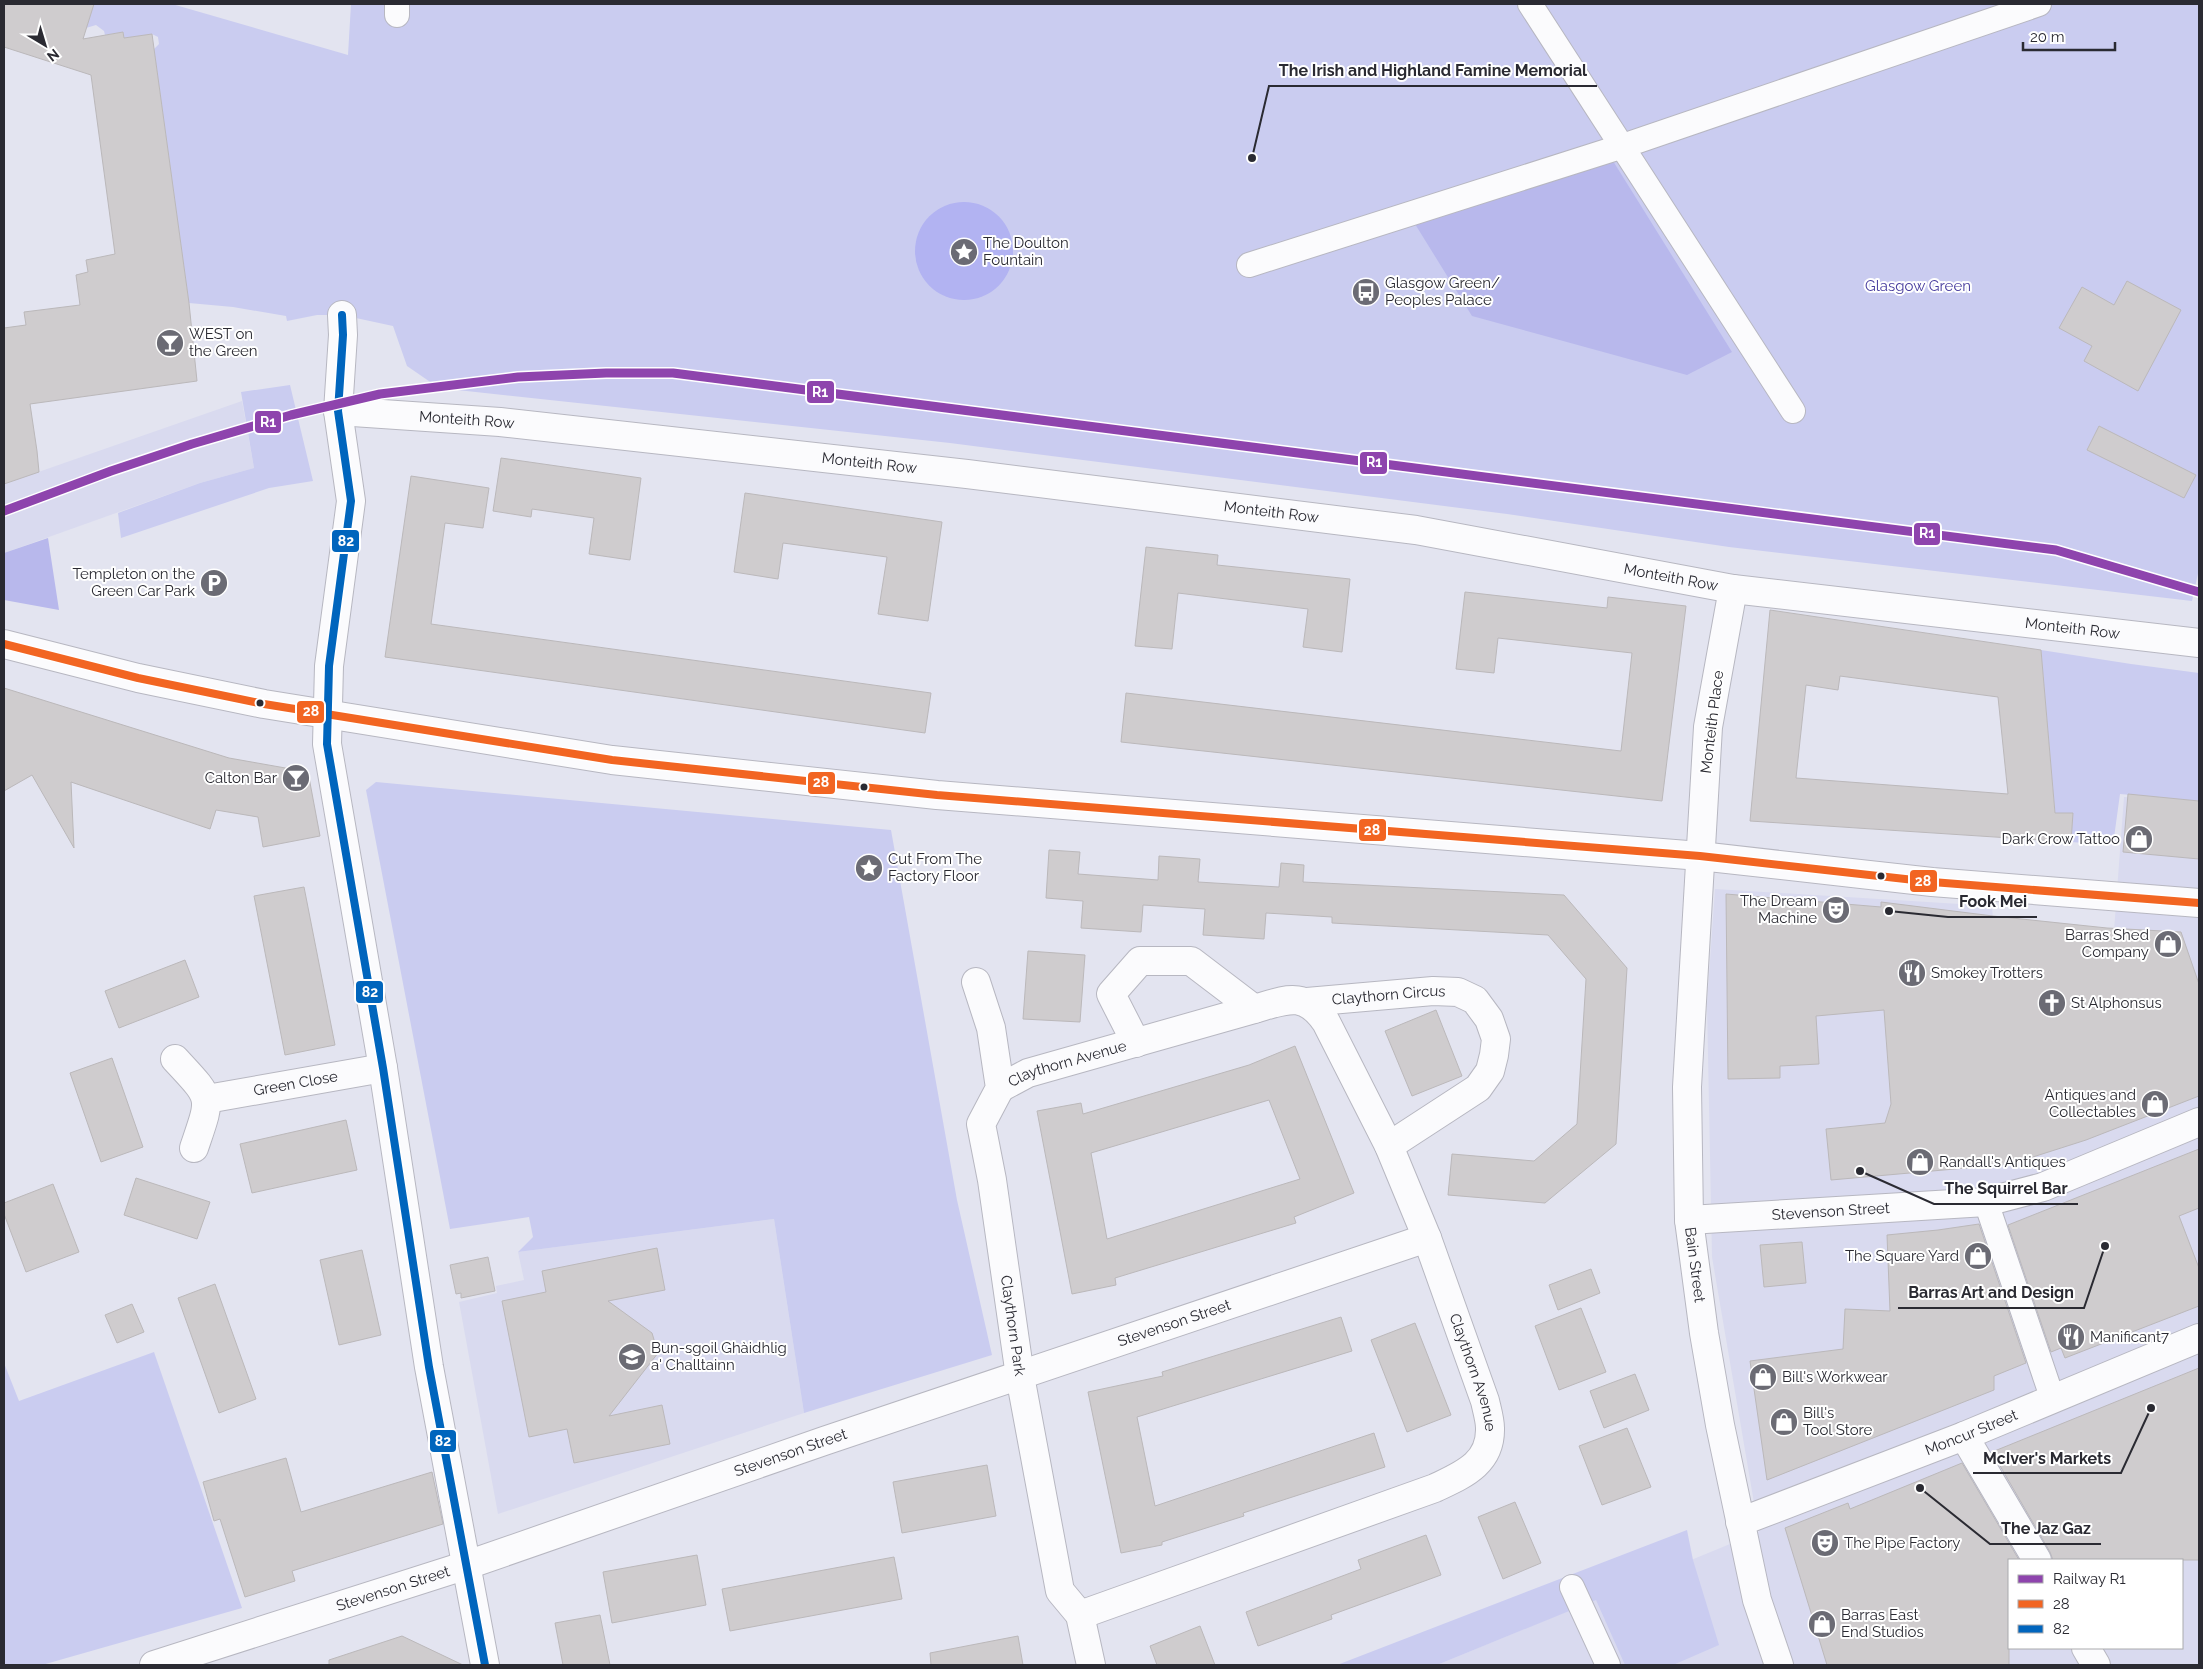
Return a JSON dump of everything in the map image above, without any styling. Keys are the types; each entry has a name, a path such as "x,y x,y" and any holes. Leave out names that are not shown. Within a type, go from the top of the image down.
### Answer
{"street":[{"path":"1530,4 1793,411"},
{"path":"1249,265 1623,146 2039,4"},
{"path":"342,315 343,336 338,411 351,501 329,666 326,715 330,765 383,1068 428,1357 485,1665"},
{"name":"Monteith Row","path":"338,411 500,422 977,475 1406,529 1733,589 2199,643"},
{"name":"Monteith Place","path":"1700,856 1708,727 1733,589"},
{"path":"4,644 193,690 326,715 612,760 937,796 1700,856 1932,882 2199,903"},
{"name":"Bain Street","path":"1700,856 1686,1087 1690,1220 1704,1333 1740,1522 1775,1664"},
{"name":"Claythorn Avenue","path":"1136,1043 1111,994 1140,961 1191,961 1254,1008"},
{"path":"976,982 991,1028 1000,1088"},
{"name":"Claythorn Circus","path":"1307,1002 1433,991 1458,992 1476,1000 1489,1019 1496,1039 1494,1056 1490,1071 1478,1088 1389,1146"},
{"name":"Claythorn Avenue","path":"1000,1088 1028,1074 1254,1008 1287,999 1307,1002 1320,1013 1326,1022 1389,1146 1427,1238 1485,1401 1490,1429 1485,1451 1478,1464 1464,1474 1435,1488 1080,1615"},
{"path":"175,1059 204,1090 207,1099 205,1117 194,1148"},
{"name":"Green Close","path":"207,1099 383,1068"},
{"name":"Claythorn Park","path":"1000,1088 982,1124 992,1180 1020,1376 1060,1591 1080,1615 1091,1665"},
{"name":"Stevenson Street","path":"1690,1220 1986,1202 2043,1187 2199,1122"},
{"path":"1986,1202 2053,1400"},
{"name":"Stevenson Street","path":"154,1665 467,1565 824,1441 1427,1238"},
{"name":"Moncur Street","path":"1740,1522 1964,1436 2199,1338"},
{"path":"1964,1436 2036,1559"},
{"path":"1572,1587 1608,1665"},
{"path":"2087,1649 2096,1665"}],"shaded area":[{"path":"1613,161 1732,352 1687,375 1472,316 1415,224"},
{"name":"The Doulton Fountain","path":"964,202 983,206 999,216 1009,232 1013,251 1009,270 999,286 983,296 964,300 945,296 929,286 919,270 915,251 919,232 929,216 945,206"},
{"path":"242,401 254,468 200,483 4,553 4,484"},
{"path":"48,538 59,610 4,600 4,553"},
{"path":"2124,797 2199,803 2199,1665 1437,1665 1759,1532 1712,1257 1707,1004 1715,889 1992,906 2007,1110 2104,1065"},
{"name":"Bun-sgoil Ghàidhlig a' Challtainn","path":"774,1219 804,1413 498,1514 459,1302 497,1293 496,1286 524,1280 518,1252"}],"green space":[{"name":"Glasgow Green","path":"94,4 172,4 348,55 351,4 2199,4 2199,569 2192,601 1729,547 1507,514 950,443 439,388 407,366 393,326 342,315 317,315 287,321 286,316 233,307 189,303 154,49 159,44 158,37 152,34 124,38 123,32 105,35 104,31 96,25 86,28"},
{"path":"290,385 313,481 269,488 121,538 118,513 200,483 254,468 241,392"},
{"path":"2041,650 2199,673 2199,801 2120,794 2113,845 2071,842 2073,813 2055,813"},
{"path":"376,782 891,830 957,1200 992,1355 804,1413 774,1219 518,1252 533,1237 529,1217 450,1229 366,790"},
{"path":"154,1352 242,1608 42,1665 4,1665 4,1363 19,1401"},
{"path":"1687,1530 1693,1560 1719,1645 1673,1665 1625,1665 1596,1600 1437,1665 1337,1665"}],"building":[{"path":"4,4 94,4 83,39 123,32 124,38 152,34 189,303 197,381 30,404 39,472 4,484 4,328 26,325 24,312 80,305 76,275 88,272 86,260 115,254 91,75 4,47"},
{"path":"2127,281 2181,310 2138,391 2084,361 2092,346 2059,328 2082,287 2114,305"},
{"path":"2099,426 2196,475 2184,498 2087,450"},
{"path":"501,458 641,478 630,560 589,554 594,518 532,509 531,517 493,511"},
{"path":"411,476 489,488 483,528 445,523 431,624 931,693 925,733 385,657"},
{"path":"745,493 942,522 928,621 878,614 887,557 783,543 778,579 734,572"},
{"path":"1146,547 1218,555 1217,565 1350,579 1342,652 1303,647 1308,609 1178,593 1172,649 1135,646"},
{"path":"1465,592 1607,608 1608,597 1686,606 1662,801 1121,742 1126,693 1621,751 1632,653 1498,638 1494,673 1456,669"},
{"path":"1770,610 2041,650 2055,813 2073,813 2071,842 1750,821","holes":["1840,676 1998,697 2008,794 1796,778 1806,685 1838,690"]},
{"path":"4,688 229,758 308,772 320,836 263,847 258,817 216,810 210,829 71,782 74,848 32,775 4,791"},
{"path":"2128,794 2199,801 2199,859 2123,852"},
{"path":"1049,850 1080,852 1078,874 1158,880 1159,856 1200,859 1198,882 1279,887 1281,863 1304,865 1303,882 1564,895 1627,968 1616,1144 1545,1203 1448,1195 1452,1154 1534,1161 1577,1124 1586,979 1548,935 1332,923 1332,917 1266,913 1264,939 1203,935 1205,909 1143,905 1141,932 1081,928 1083,901 1046,898"},
{"path":"304,887 335,1045 285,1055 254,896"},
{"path":"1726,894 1881,907 1881,902 2107,928 2181,932 2199,984 2199,1096 2086,1140 2011,1164 1831,1180 1826,1129 1885,1123 1891,1104 1884,1010 1816,1016 1819,1064 1780,1066 1780,1078 1728,1079"},
{"path":"1028,951 1085,955 1080,1022 1023,1019"},
{"path":"185,960 199,997 119,1028 105,991"},
{"path":"1436,1010 1462,1076 1412,1096 1385,1031"},
{"path":"1295,1046 1354,1193 1294,1217 1296,1223 1115,1278 1116,1285 1072,1294 1037,1111 1081,1103 1083,1114 1249,1065","holes":["1269,1100 1300,1179 1107,1239 1091,1153"]},
{"path":"112,1058 143,1147 101,1162 70,1073"},
{"path":"346,1120 357,1170 252,1193 240,1144"},
{"path":"2199,1149 2199,1208 2179,1216 2199,1268 2199,1306 2065,1358 2061,1348 2051,1352 2008,1225"},
{"path":"136,1178 210,1202 197,1239 124,1215"},
{"path":"53,1184 79,1252 26,1272 4,1214 4,1203"},
{"path":"1979,1224 2026,1363 1994,1376 1994,1390 1767,1480 1750,1361 1843,1349 1845,1309 1890,1311 1887,1235"},
{"path":"1802,1242 1806,1283 1764,1287 1760,1245"},
{"path":"657,1248 665,1290 608,1301 652,1333 658,1353 609,1416 662,1405 670,1444 574,1463 567,1429 529,1437 502,1301 546,1292 542,1271"},
{"path":"362,1250 381,1335 339,1345 320,1260"},
{"path":"488,1257 495,1291 461,1298 461,1293 456,1294 450,1265"},
{"path":"1591,1269 1600,1293 1558,1310 1549,1285"},
{"path":"215,1284 256,1399 219,1413 178,1298"},
{"path":"132,1304 144,1332 117,1343 105,1315"},
{"path":"1581,1308 1606,1372 1559,1390 1535,1326"},
{"path":"1341,1317 1352,1351 1137,1417 1155,1506 1374,1433 1385,1467 1243,1513 1244,1516 1162,1542 1162,1545 1121,1553 1088,1392 1163,1376 1162,1372"},
{"path":"1415,1323 1451,1415 1407,1432 1371,1340"},
{"path":"2199,1368 2199,1560 2053,1559 1992,1452"},
{"path":"1635,1374 1649,1410 1604,1428 1590,1391"},
{"path":"1627,1428 1651,1487 1602,1505 1579,1446"},
{"path":"286,1458 301,1512 432,1472 443,1524 292,1571 295,1581 245,1597 220,1519 214,1521 203,1482"},
{"path":"1962,1463 2018,1559 2008,1559 2009,1665 1827,1665 1785,1528 1848,1503 1850,1509"},
{"path":"987,1465 996,1516 902,1533 893,1482"},
{"path":"1515,1502 1541,1563 1503,1579 1478,1517"},
{"path":"1426,1535 1441,1575 1331,1615 1332,1619 1258,1646 1246,1612 1361,1569 1358,1560"},
{"path":"697,1555 706,1605 612,1623 603,1572"},
{"path":"894,1557 902,1599 730,1631 722,1589"},
{"path":"600,1615 610,1665 563,1665 555,1623"},
{"path":"1200,1626 1215,1665 1157,1665 1150,1646"},
{"path":"402,1636 463,1665 329,1665 329,1660"},
{"path":"1018,1636 1023,1665 931,1665 930,1653"}],"rail line":[{"name":"R1","path":"4,511 111,471 192,444 291,415 380,394 518,377 606,373 673,373 2056,550 2199,592"}],"transit line":[{"name":"82","path":"342,315 343,335 338,411 351,501 329,666 327,744 383,1068 429,1367 485,1665"},
{"name":"28","path":"4,644 138,678 264,704 612,760 937,795 1700,856 1932,882 2199,903"}],"place":[{"name":"The Irish and Highland Famine Memorial","path":"1252,158"},
{"name":"The Doulton Fountain","path":"964,252"},
{"name":"Glasgow Green/ Peoples Palace","path":"1366,292"},
{"name":"WEST on the Green","path":"170,343"},
{"name":"Templeton on the Green Car Park","path":"214,583"},
{"name":"Calton Bar","path":"296,778"},
{"name":"Dark Crow Tattoo","path":"2139,839"},
{"name":"Cut From The Factory Floor","path":"869,868"},
{"name":"The Dream Machine","path":"1836,910"},
{"name":"Fook Mei","path":"1889,911"},
{"name":"Barras Shed Company","path":"2168,944"},
{"name":"Smokey Trotters","path":"1912,973"},
{"name":"St Alphonsus","path":"2052,1003"},
{"name":"Antiques and Collectables","path":"2155,1104"},
{"name":"Randall's Antiques","path":"1920,1162"},
{"name":"The Squirrel Bar","path":"1860,1171"},
{"name":"Barras Art and Design","path":"2105,1246"},
{"name":"The Square Yard","path":"1978,1256"},
{"name":"Manificant7","path":"2071,1337"},
{"name":"Bun-sgoil Ghàidhlig a' Challtainn","path":"632,1357"},
{"name":"Bill's Workwear","path":"1763,1377"},
{"name":"McIver's Markets","path":"2151,1408"},
{"name":"Bill's Tool Store","path":"1784,1422"},
{"name":"The Jaz Gaz","path":"1920,1488"},
{"name":"The Pipe Factory","path":"1825,1543"},
{"name":"Barras East End Studios","path":"1822,1624"}]}
